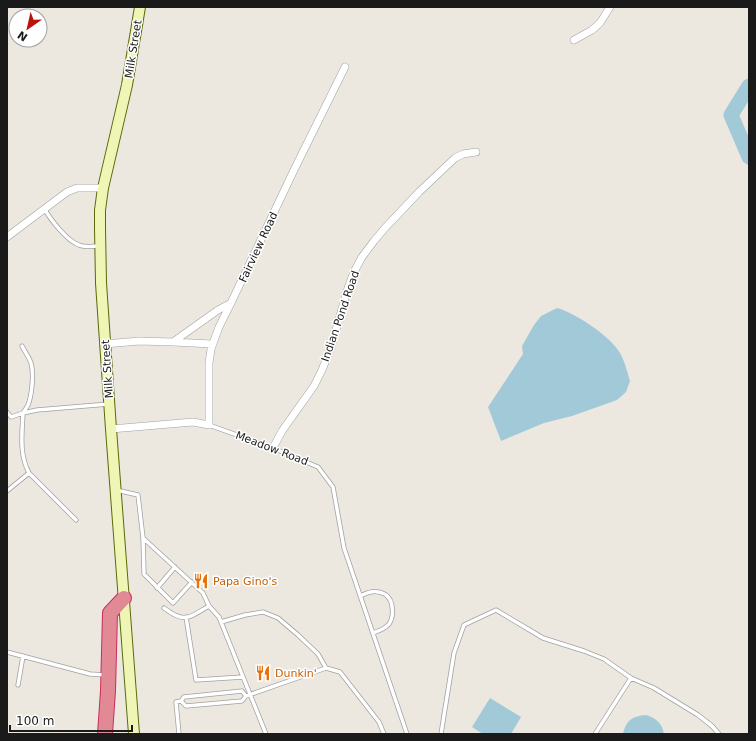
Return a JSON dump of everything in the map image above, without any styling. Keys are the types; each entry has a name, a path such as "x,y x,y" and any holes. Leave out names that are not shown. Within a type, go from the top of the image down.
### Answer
{"highway":[{"path":"105,734 109,675 110,613 124,598"}],"main road":[{"name":"Milk Street","path":"134,734 105,344 100,246 100,210 103,188 127,85 140,7"}],"street":[{"path":"574,40 592,30 600,23 610,7"},
{"name":"Fairview Road","path":"209,425 210,349 294,170 345,67"},
{"name":"Indian Pond Road","path":"273,448 282,431 314,386 322,370 331,347 348,288 362,257 385,228 419,192 455,158 463,154 476,152"},
{"path":"7,237 67,192 77,188 103,188"},
{"path":"173,342 218,310 231,303"},
{"path":"105,344 139,341 212,344"},
{"name":"Meadow Road","path":"111,429 193,422 209,425"}],"lane":[{"path":"44,208 51,220 74,242 80,246 100,246"},
{"path":"22,346 27,354 32,373 30,397 23,413 21,448 26,467 29,472 76,520"},
{"path":"7,412 9,418 37,410 109,404"},
{"name":"Meadow Road","path":"209,425 273,448 318,467 333,487 344,548 407,734"},
{"path":"7,491 29,472"},
{"path":"116,490 138,494 143,538 144,574 173,603 192,582"},
{"path":"143,538 204,593 209,606 219,617 243,677 248,695 266,734"},
{"path":"157,588 175,567"},
{"path":"360,596 370,592 377,592 387,596 392,605 392,616 389,624 382,630 373,633"},
{"path":"164,608 173,614 189,617 209,606"},
{"path":"441,734 454,653 464,625 496,610 543,638 604,659 631,678 654,688 698,715 709,723 718,734"},
{"path":"221,622 245,615 263,612 278,618 318,654 326,668"},
{"path":"186,617 196,680 243,677"},
{"path":"7,652 90,674 109,675"},
{"path":"18,685 23,656"},
{"path":"181,701 186,706 242,701 248,695 326,668 340,672 379,722 384,734"},
{"path":"595,734 631,678"},
{"path":"179,734 176,702 181,701 184,697 242,691 248,695"}],"water":[{"path":"557,308 573,314 599,331 618,350 622,357 630,381 626,392 617,400 572,416 544,423 501,441 488,407 523,354 522,346 534,325 541,316"},
{"path":"490,698 521,717 511,734 483,734 472,727"},
{"path":"646,715 658,722 662,727 664,734 623,734 628,722 637,716"}],"waterway":[{"path":"749,86 731,115 749,157"}],"place":[{"name":"Papa Gino's","path":"201,581"},
{"name":"Dunkin'","path":"263,673"}]}
